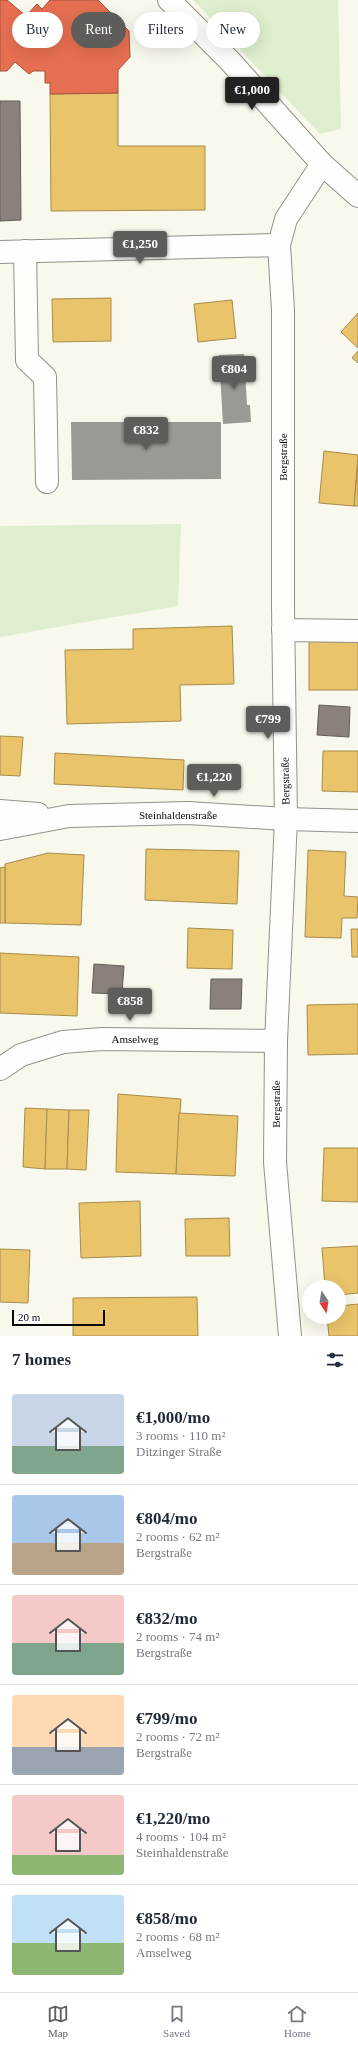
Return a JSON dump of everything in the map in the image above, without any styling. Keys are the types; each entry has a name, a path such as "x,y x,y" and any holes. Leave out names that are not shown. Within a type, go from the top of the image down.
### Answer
{"street":[{"path":"169,0 230,61 322,164 358,196"},
{"name":"Bergstraße","path":"290,1336 276,1162 276,1041 286,819 283,630 283,310 279,244 286,219 322,164"},
{"path":"0,252 279,244"},
{"path":"25,251 27,360 45,376 47,482"},
{"path":"283,630 358,631"},
{"path":"0,811 70,816"},
{"name":"Steinhaldenstraße","path":"0,829 70,816 188,813 286,819 358,821"},
{"name":"Amselweg","path":"0,1069 21,1055 62,1042 102,1038 276,1041"}],"green space":[{"path":"193,0 338,0 341,129 320,134 238,48 260,48 260,12 206,12 206,14"},
{"path":"181,524 178,606 0,637 0,526"}],"building: Homes":[{"path":"118,93 118,146 205,146 205,210 51,211 50,94"},
{"path":"111,298 111,341 53,342 52,299"},
{"path":"232,300 236,338 198,342 194,304"},
{"path":"358,313 358,348 341,332"},
{"path":"358,351 358,363 352,358"},
{"path":"324,451 358,455 354,506 319,503"},
{"path":"358,464 358,506 354,506"},
{"path":"232,626 234,684 180,685 181,721 67,724 65,650 133,649 133,629"},
{"path":"309,636 358,636 358,690 309,690"},
{"path":"0,736 23,737 20,776 0,775"},
{"path":"323,751 358,751 358,792 322,791"},
{"path":"55,753 184,760 183,790 54,784"},
{"path":"146,849 239,851 237,904 145,900"},
{"path":"308,850 346,852 344,896 358,897 357,918 342,918 341,938 305,937"},
{"path":"48,853 84,855 81,925 5,923 5,864"},
{"path":"5,867 5,923 0,923 0,868"},
{"path":"188,928 233,930 232,969 187,968"},
{"path":"351,929 358,929 358,957 352,957"},
{"path":"0,953 79,957 77,1016 0,1013"},
{"path":"358,1004 358,1054 308,1055 307,1005"},
{"path":"118,1094 181,1099 176,1174 116,1172"},
{"path":"25,1108 47,1109 45,1169 23,1167"},
{"path":"47,1109 69,1110 67,1169 45,1169"},
{"path":"69,1110 89,1110 86,1170 67,1169"},
{"path":"179,1113 238,1116 235,1176 176,1174"},
{"path":"324,1148 358,1148 358,1202 322,1201"},
{"path":"140,1201 141,1256 81,1258 79,1203"},
{"path":"229,1218 230,1256 186,1256 185,1219"},
{"path":"358,1246 358,1293 346,1294 346,1280 324,1280 322,1248"},
{"path":"0,1249 30,1250 28,1303 0,1302"},
{"path":"197,1297 198,1336 73,1336 73,1298"},
{"path":"358,1304 358,1336 329,1336 328,1324 346,1324 346,1305"}],"building: Shops":[{"path":"0,0 7,0 21,12 12,12 12,48 63,48 63,12 30,12 37,4 42,9 50,0 98,0 110,12 71,12 71,48 126,48 126,28 129,31 130,57 118,70 118,93 50,94 50,83 45,83 45,71 33,71 29,74 15,62 7,71 0,71"}],"building: Industry":[{"path":"0,101 20,101 21,220 0,221"},
{"path":"319,705 350,707 349,737 317,735"},
{"path":"94,964 124,966 122,994 92,993"},
{"path":"211,979 242,979 241,1009 210,1009"}],"building: Other":[{"path":"244,354 247,405 250,405 251,422 223,424 219,355"},
{"path":"71,422 221,422 221,479 72,480"}]}
